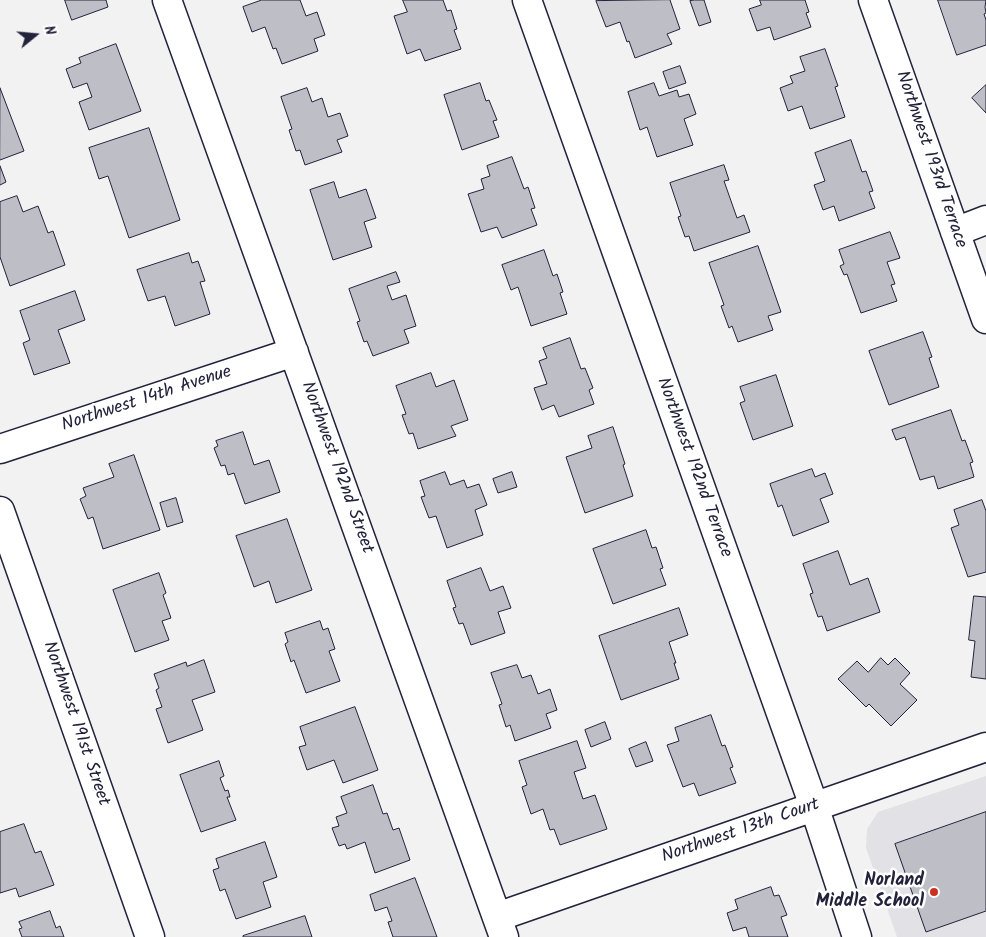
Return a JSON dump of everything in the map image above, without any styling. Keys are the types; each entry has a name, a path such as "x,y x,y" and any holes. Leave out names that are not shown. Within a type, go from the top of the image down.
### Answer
{"street":[{"name":"Northwest 192nd Street","path":"167,0 500,927"},
{"name":"Northwest 192nd Terrace","path":"527,0 814,806 857,937"},
{"name":"Northwest 193rd Terrace","path":"873,0 986,319"},
{"path":"955,232 986,220"},
{"name":"Northwest 14th Avenue","path":"0,449 294,352"},
{"name":"Northwest 191st Street","path":"0,511 150,937"},
{"name":"Northwest 13th Court","path":"500,927 814,806 986,747"}],"shaded area":[{"name":"Norland Middle School","path":"986,776 986,937 897,937 866,848 867,829 878,812"}],"building":[{"path":"65,0 106,0 108,7 72,20"},
{"path":"262,0 300,0 306,16 317,12 325,35 314,39 318,51 282,64 276,48 273,49 265,27 252,32 243,7"},
{"path":"403,0 443,0 447,11 451,10 457,29 454,30 461,49 425,61 420,49 407,54 394,16 407,12"},
{"path":"670,0 680,29 667,34 672,44 635,58 620,22 606,27 596,1"},
{"path":"704,0 711,22 699,26 690,1"},
{"path":"760,0 805,0 809,12 806,13 811,27 774,40 770,27 757,31 749,9 761,5"},
{"path":"938,0 986,0 986,13 984,14 986,20 986,45 957,55"},
{"path":"116,44 141,111 89,130 79,102 92,97 87,83 73,88 66,69 81,63 79,58"},
{"path":"825,49 838,86 835,87 845,117 810,129 802,106 788,111 780,88 793,83 790,76 805,71 800,57"},
{"path":"680,66 686,83 669,89 663,72"},
{"path":"480,83 486,101 489,100 497,120 493,121 499,137 462,150 444,95"},
{"path":"654,83 659,96 677,90 679,97 689,94 696,114 684,119 693,145 657,157 647,127 640,130 628,92"},
{"path":"986,85 986,113 972,98"},
{"path":"0,88 24,151 0,160"},
{"path":"307,88 312,102 322,98 328,117 340,113 348,136 337,140 342,152 305,165 300,150 296,151 289,130 292,129 281,97"},
{"path":"149,128 180,220 129,238 108,176 99,179 89,148"},
{"path":"851,140 862,172 866,171 873,191 869,192 875,208 839,221 834,206 823,210 814,185 825,181 815,153"},
{"path":"512,157 524,189 528,187 535,208 531,209 537,225 502,238 497,227 481,232 468,194 484,189 481,179 490,176 487,166"},
{"path":"724,165 729,180 724,181 737,218 744,215 750,232 694,251 689,236 685,237 678,217 681,216 670,183"},
{"path":"0,166 6,182 0,185"},
{"path":"334,182 339,198 366,189 376,218 364,222 372,247 333,260 310,190"},
{"path":"17,196 23,212 38,206 48,233 53,231 65,265 10,286 0,257 0,202"},
{"path":"890,232 900,258 887,262 895,284 891,285 897,301 861,313 847,274 844,275 840,266 844,264 839,250"},
{"path":"758,246 781,312 768,316 773,330 738,342 732,326 729,328 721,306 724,305 709,263"},
{"path":"544,250 553,276 557,274 563,292 560,293 567,314 531,326 518,287 511,290 502,265"},
{"path":"189,253 192,263 198,261 205,281 200,282 210,314 175,326 165,296 148,301 137,270"},
{"path":"396,272 400,282 387,286 392,300 406,295 416,326 404,330 409,343 373,356 367,341 364,342 357,322 360,321 349,289"},
{"path":"75,291 85,320 58,330 70,363 34,375 23,343 30,340 20,311"},
{"path":"923,332 932,357 929,358 939,387 889,405 869,351"},
{"path":"570,338 581,369 585,368 593,388 589,390 594,404 559,417 554,405 542,410 534,388 547,384 539,361 547,358 543,348"},
{"path":"431,373 436,387 454,380 468,420 451,426 456,436 418,449 413,433 409,434 402,415 406,414 396,386"},
{"path":"776,375 793,426 753,440 740,403 745,401 740,387"},
{"path":"951,410 962,441 965,440 973,462 970,463 974,477 938,489 934,476 920,480 905,437 896,440 892,430"},
{"path":"613,427 633,496 585,513 566,457 592,448 588,436"},
{"path":"243,432 254,465 269,460 280,492 245,504 234,473 228,475 225,465 221,466 214,448 218,446 216,441"},
{"path":"134,455 160,530 103,549 93,517 88,519 80,499 86,496 83,488 114,477 109,464"},
{"path":"812,469 815,477 825,473 833,494 820,499 829,522 793,536 782,505 778,507 770,484"},
{"path":"445,472 450,485 464,480 467,488 479,484 487,505 475,510 483,535 447,548 436,516 429,518 421,497 425,496 420,481"},
{"path":"512,472 517,487 498,493 493,479"},
{"path":"176,498 183,522 167,527 160,503"},
{"path":"982,500 986,511 986,572 968,577 951,528 959,525 954,510"},
{"path":"287,519 312,590 276,603 269,581 254,587 236,536"},
{"path":"646,530 652,548 656,547 663,568 660,569 666,585 613,604 593,549"},
{"path":"838,551 850,585 868,578 880,612 827,631 822,616 818,617 810,594 813,593 803,564"},
{"path":"481,568 490,591 503,586 511,608 498,612 505,633 471,645 463,623 459,624 453,608 456,607 447,581"},
{"path":"159,573 166,593 163,595 171,618 162,621 169,640 135,652 113,590"},
{"path":"974,596 986,597 986,679 971,677 975,641 969,640"},
{"path":"679,608 688,635 669,642 679,679 621,700 599,636"},
{"path":"320,621 323,630 328,628 335,649 329,651 340,681 306,693 294,660 291,662 285,644 288,642 285,633"},
{"path":"881,658 888,665 895,658 910,673 900,684 917,700 891,726 869,704 866,707 838,679 857,661 868,672"},
{"path":"204,660 215,692 192,700 203,730 168,743 156,709 162,707 156,690 159,688 154,674 186,662 187,666"},
{"path":"517,665 522,678 531,675 538,694 550,689 557,710 546,714 551,728 515,741 510,725 506,727 499,705 502,704 491,673"},
{"path":"355,707 378,770 343,783 334,760 307,770 299,747 306,745 300,727"},
{"path":"711,715 722,746 725,745 733,767 730,768 736,783 699,796 694,783 683,787 667,745 679,741 675,728"},
{"path":"605,722 611,739 591,747 585,730"},
{"path":"577,741 586,768 574,772 583,799 595,795 607,829 560,845 554,829 550,830 543,809 531,814 522,787 527,785 519,761"},
{"path":"646,742 653,761 636,767 629,749"},
{"path":"219,761 224,776 220,778 225,791 228,790 230,797 227,797 236,820 201,832 180,775"},
{"path":"373,785 383,814 387,813 393,830 399,828 410,860 375,873 365,842 347,849 345,844 339,846 332,828 339,826 336,817 347,813 341,797"},
{"path":"986,812 986,911 926,932 895,844"},
{"path":"24,824 35,853 41,851 54,885 19,897 16,888 0,893 0,832"},
{"path":"265,842 277,877 263,882 271,907 236,919 225,889 220,891 213,870 219,868 216,859"},
{"path":"415,878 437,937 393,937 388,922 392,921 387,907 375,911 370,895"},
{"path":"771,887 774,896 779,895 787,915 781,917 788,937 749,937 746,927 733,931 727,913 738,909 735,900"},
{"path":"50,911 56,928 60,926 64,937 22,937 19,929 22,928 19,922"},
{"path":"305,916 312,937 243,937 243,936"}],"place":[{"name":"Norland Middle School","path":"934,892"}]}
